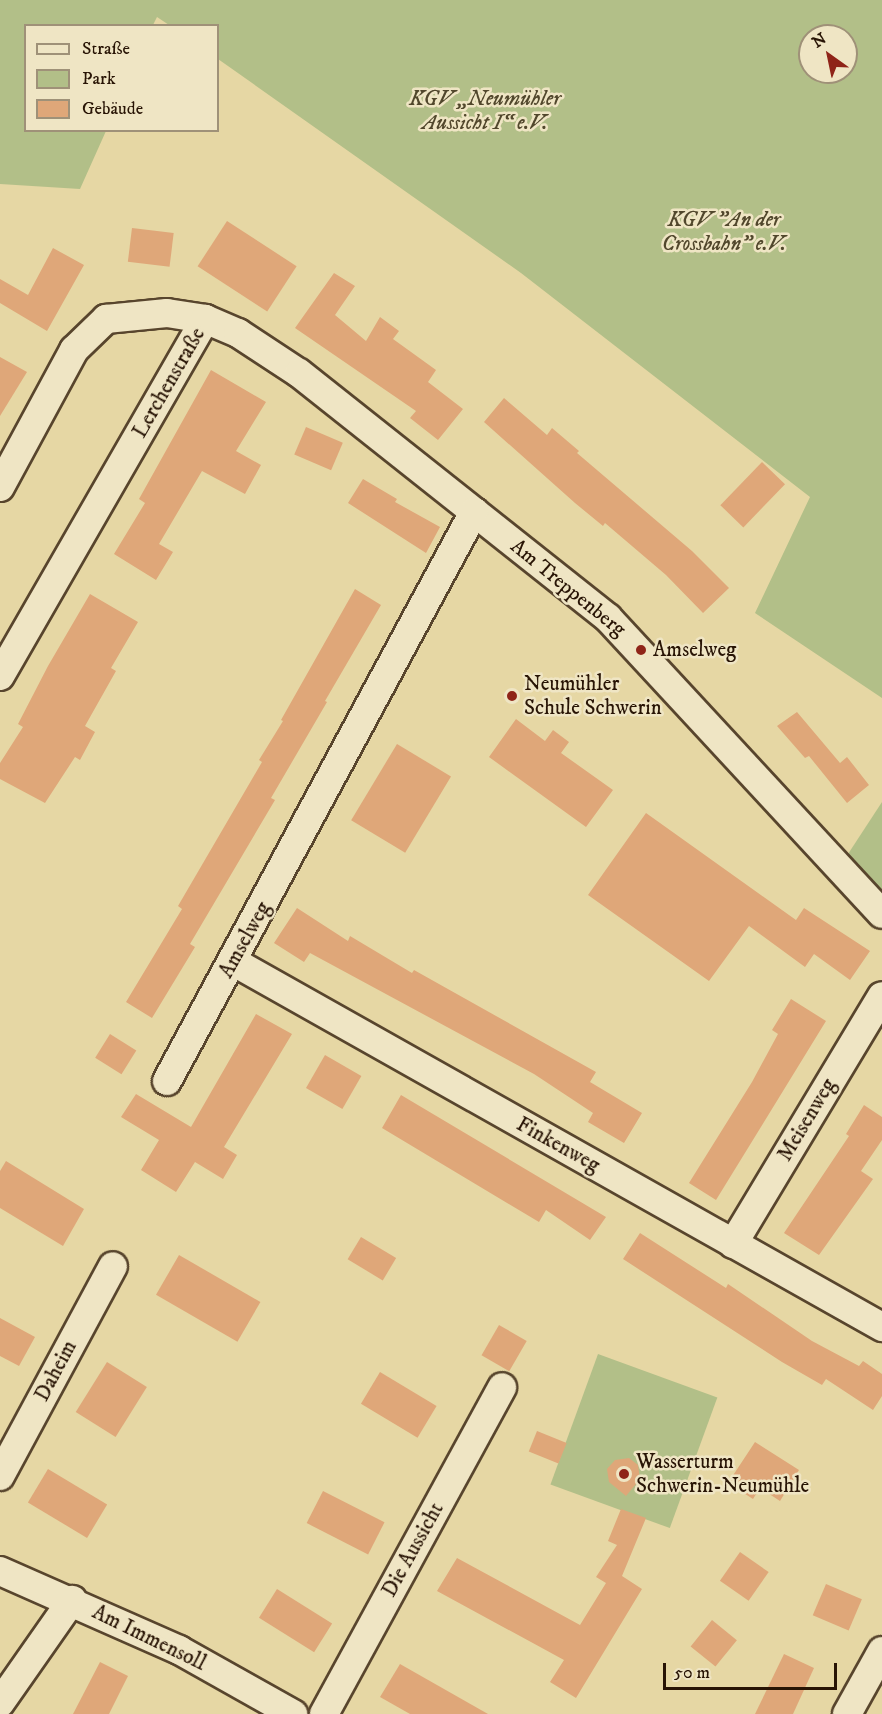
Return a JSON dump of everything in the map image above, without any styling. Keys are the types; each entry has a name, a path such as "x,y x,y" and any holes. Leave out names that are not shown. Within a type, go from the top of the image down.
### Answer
{"street":[{"name":"Lerchenstraße","path":"0,487 74,350 106,319 167,313 206,319 0,676"},
{"name":"Am Treppenberg","path":"206,319 238,333 299,373 609,618 642,650 882,914"},
{"name":"Amselweg","path":"167,1081 234,962 474,512"},
{"name":"Finkenweg","path":"234,962 882,1327"},
{"name":"Meisenweg","path":"733,1244 882,996"},
{"name":"Daheim","path":"0,1476 113,1266"},
{"name":"Die Aussicht","path":"324,1714 502,1387"},
{"name":"Am Immensoll","path":"0,1571 72,1600 178,1650 293,1714"},
{"path":"0,1703 72,1600"},
{"path":"847,1714 882,1651"}],"green space":[{"name":"KGV \"An der Crossbahn\" e.V.","path":"0,0 882,0 882,698 755,613 810,497 521,273 219,60 219,24 168,24 157,17 154,24 24,24 24,132 106,132 80,189 0,184"},
{"path":"882,802 882,891 848,854"},
{"path":"598,1354 717,1397 670,1528 550,1485"}],"building":[{"path":"227,221 297,266 267,311 198,266"},
{"path":"132,228 174,233 170,267 128,262"},
{"path":"53,248 84,265 47,331 0,303 0,279 28,295"},
{"path":"334,273 355,286 335,315 366,341 380,317 399,331 393,339 436,370 428,382 463,409 438,440 410,418 416,411 295,328"},
{"path":"0,357 27,372 0,416"},
{"path":"211,370 266,402 236,451 261,465 245,494 202,471 159,544 173,552 156,580 114,554 145,503 139,499"},
{"path":"504,398 547,435 552,428 579,451 577,453 692,551 729,588 703,613 666,575 605,523 603,526 575,503 484,422"},
{"path":"306,427 343,443 331,470 294,455"},
{"path":"762,462 785,484 743,527 720,505"},
{"path":"363,479 397,499 395,502 440,527 426,553 348,503"},
{"path":"355,589 381,605 271,798 275,800 190,944 195,947 152,1018 126,1002 182,909 178,906 262,762 259,760 283,721 281,720"},
{"path":"90,594 138,622 111,668 116,671 85,726 95,732 80,760 75,757 45,803 0,779 0,763 23,727 18,724 48,666"},
{"path":"797,712 840,763 847,757 869,785 847,803 809,756 805,758 777,726"},
{"path":"516,719 545,741 553,730 569,742 561,753 613,790 586,827 489,757"},
{"path":"397,744 451,776 405,853 351,820"},
{"path":"646,813 796,920 804,908 870,951 850,980 814,954 805,967 749,926 709,981 588,895"},
{"path":"297,908 348,941 350,936 412,973 414,970 596,1072 590,1082 642,1113 624,1143 588,1122 593,1113 534,1074 310,953 304,962 274,943"},
{"path":"791,999 826,1021 716,1200 689,1183 752,1082 778,1034 772,1030"},
{"path":"256,1014 292,1034 224,1147 237,1155 223,1179 195,1162 176,1192 141,1170 159,1140 121,1117 136,1094 191,1127"},
{"path":"110,1034 136,1050 121,1074 95,1058"},
{"path":"325,1055 361,1076 342,1109 306,1088"},
{"path":"401,1095 606,1217 590,1240 546,1210 539,1222 382,1128"},
{"path":"864,1105 882,1117 882,1140 861,1171 873,1179 819,1255 784,1233 849,1136 846,1134"},
{"path":"6,1161 84,1209 63,1246 0,1208 0,1171"},
{"path":"640,1233 726,1288 728,1284 812,1341 859,1366 863,1361 882,1374 882,1396 873,1410 826,1379 822,1385 782,1362 623,1259"},
{"path":"361,1237 396,1258 383,1280 348,1259"},
{"path":"179,1255 260,1302 237,1342 156,1295"},
{"path":"0,1318 35,1337 19,1366 0,1356"},
{"path":"499,1325 527,1341 509,1371 481,1355"},
{"path":"107,1362 147,1387 116,1437 76,1412"},
{"path":"380,1372 437,1406 418,1438 361,1404"},
{"path":"537,1431 567,1443 558,1463 529,1451"},
{"path":"755,1442 799,1470 780,1501 760,1488 753,1499 728,1483"},
{"name":"Wasserturm Schwerin-Neumühle","path":"629,1458 638,1465 640,1479 626,1496 609,1482 607,1469 615,1460"},
{"path":"48,1469 107,1505 87,1538 28,1502"},
{"path":"323,1491 384,1522 368,1554 307,1523"},
{"path":"621,1509 646,1518 622,1576 642,1589 576,1698 550,1682 564,1660 437,1591 457,1558 580,1625 606,1583 596,1577 617,1545 608,1541"},
{"path":"740,1552 769,1572 749,1601 720,1581"},
{"path":"826,1584 862,1599 849,1631 813,1615"},
{"path":"277,1589 332,1623 314,1652 259,1618"},
{"path":"712,1620 737,1640 715,1667 691,1646"},
{"path":"784,1654 814,1668 793,1714 755,1714"},
{"path":"100,1662 128,1676 109,1714 73,1714"},
{"path":"400,1664 488,1714 410,1714 380,1697"}],"place":[{"name":"Amselweg","path":"641,650"},
{"name":"Neumühler Schule Schwerin","path":"512,696"},
{"name":"Wasserturm Schwerin-Neumühle","path":"624,1474"}],"park label":[{"name":"KGV „Neumühler Aussicht I“ e.V.","path":"485,111"}]}
